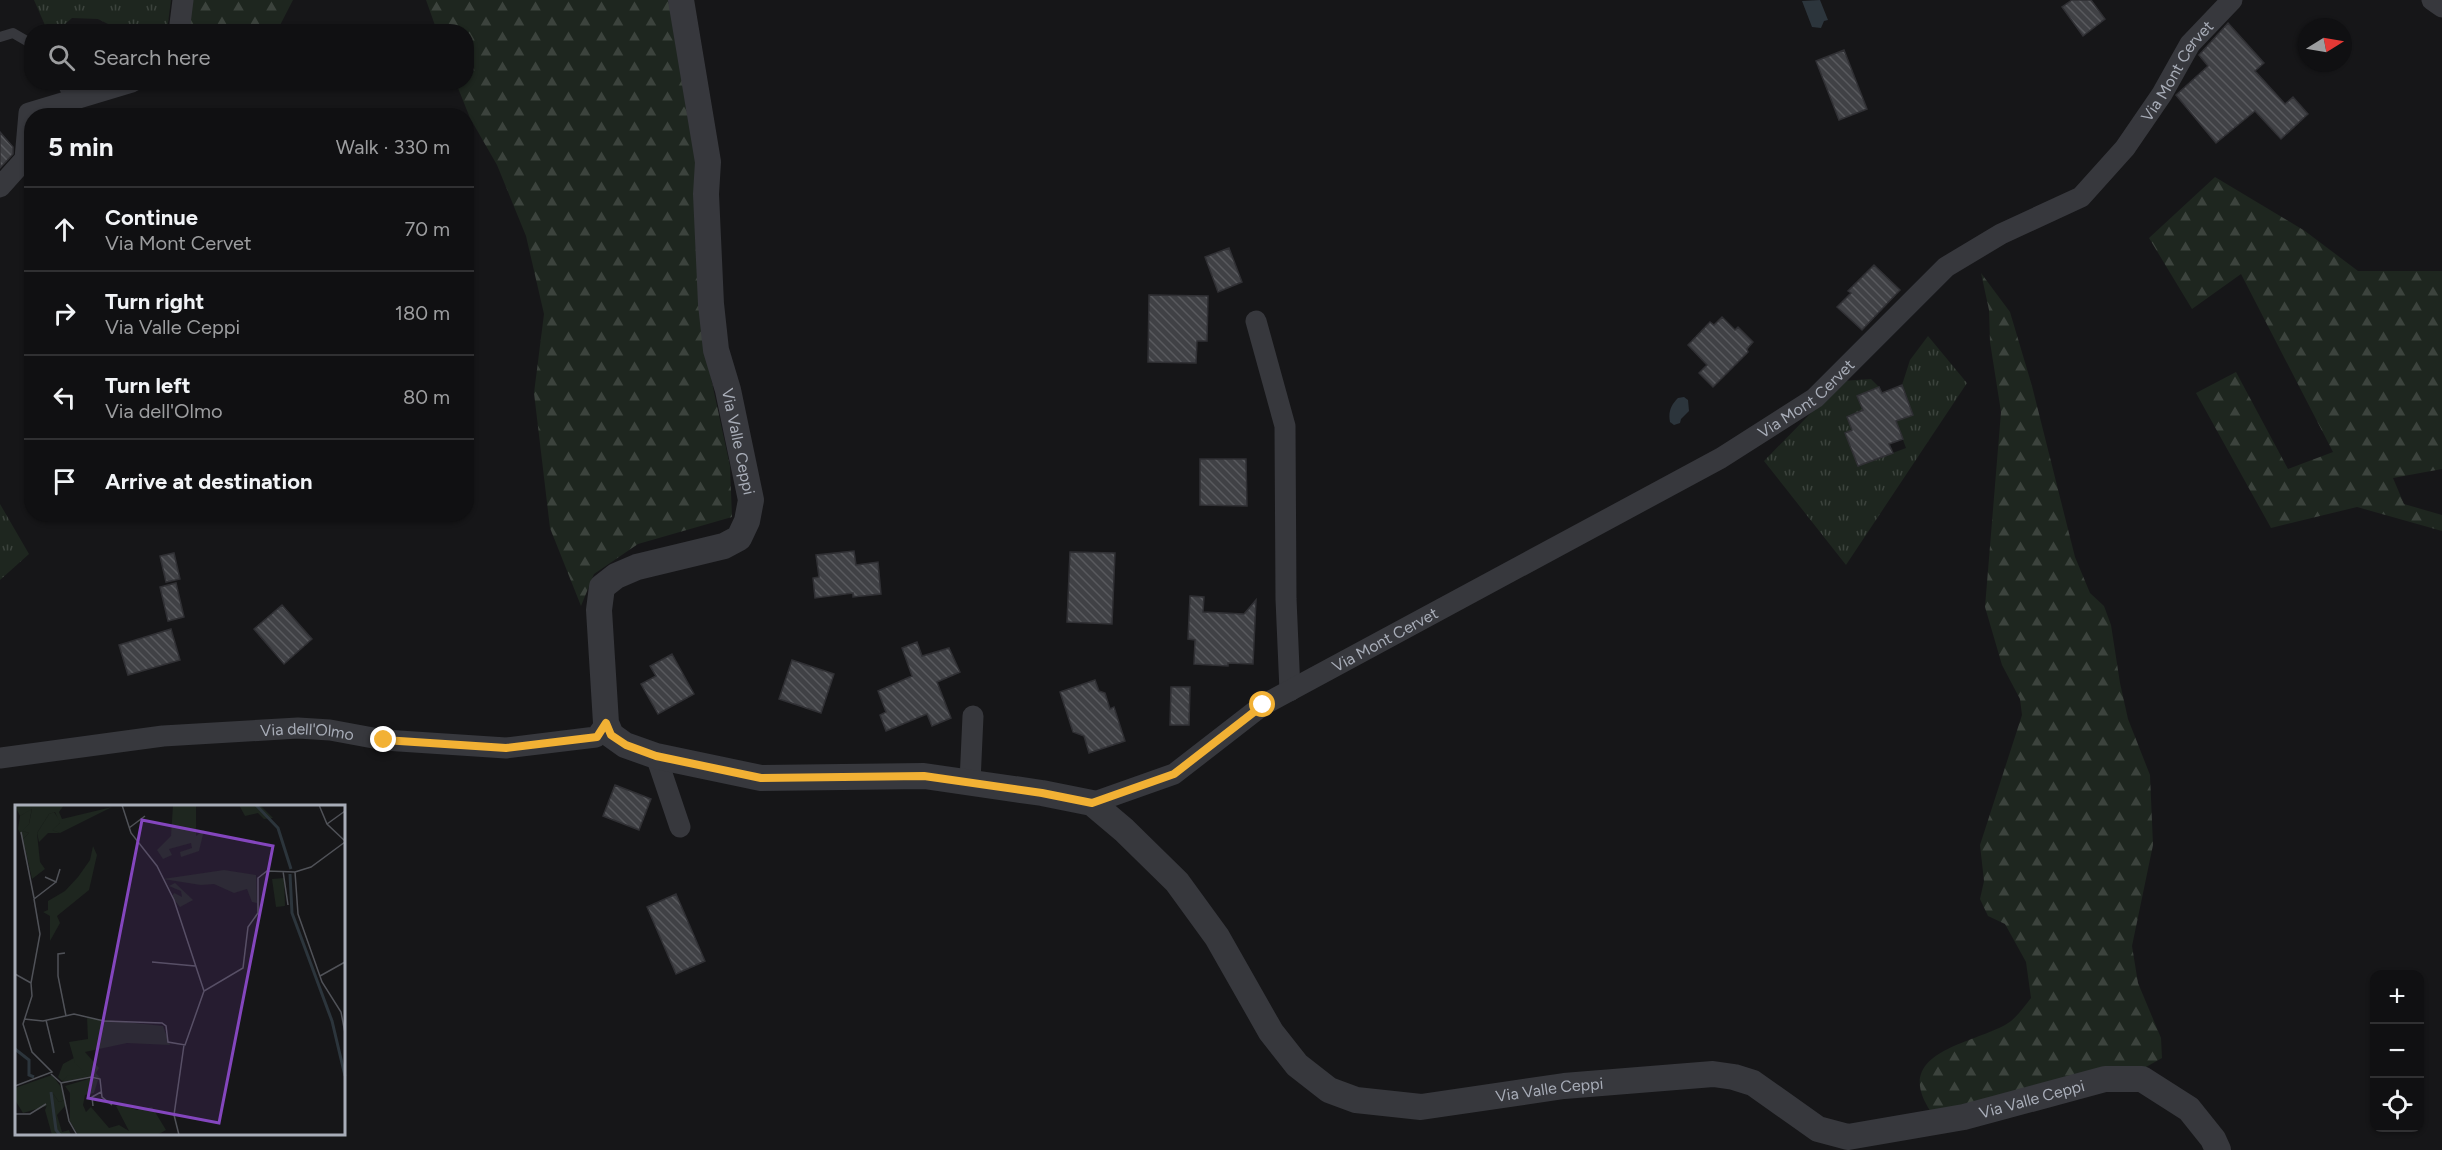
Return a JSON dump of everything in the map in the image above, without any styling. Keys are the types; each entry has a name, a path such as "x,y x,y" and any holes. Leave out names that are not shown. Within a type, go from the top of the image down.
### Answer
{"street":[{"path":"180,24 183,0"},
{"name":"Via Valle Ceppi","path":"681,0 708,162 706,194 711,304 716,350 728,390 752,500 747,521 739,538 724,546 638,567 616,576 602,587 599,610 606,723 611,735 626,745 656,756 761,778 924,776 1042,793 1092,803 1125,831 1176,882 1217,937 1271,1032 1297,1065 1329,1090 1356,1100 1421,1107 1564,1086 1713,1074 1753,1083 1818,1129 1848,1137 1964,1116 2105,1078 2142,1079 2189,1109 2213,1138 2218,1150"},
{"name":"Via Mont Cervet","path":"1092,803 1174,774 1263,705 1721,458 1815,398 1946,267 2001,234 2081,197 2125,148 2162,94 2190,44 2232,0"},
{"path":"2432,0 2442,7"},
{"path":"38,108 66,92"},
{"path":"0,187 24,160"},
{"path":"1256,321 1285,426 1286,599 1290,691"},
{"path":"970,782 973,716"},
{"name":"Via dell'Olmo","path":"0,758 163,736 298,728 330,730 384,740 506,748 597,737 606,723"},
{"path":"656,756 680,827"}],"lane":[{"path":"0,37 13,33 24,39"}],"green space":[{"path":"34,0 171,0 168,24 108,24 98,19 72,18 65,24 44,24"},
{"path":"188,0 293,0 281,24 186,24"},
{"path":"426,0 672,0 698,161 706,355 730,466 732,517 638,544 594,574 581,606 550,528 534,393 544,314 526,236 497,165 474,125 474,108 466,108 459,90 474,90 474,24 435,24"},
{"path":"2215,177 2305,231 2358,271 2442,271 2442,469 2393,478 2404,504 2442,515 2442,531 2357,507 2271,528 2196,393 2236,372 2288,469 2333,452 2241,274 2192,309 2149,238"},
{"path":"1981,273 2010,312 2032,386 2075,557 2090,593 2104,606 2111,625 2128,719 2150,775 2153,845 2132,946 2138,983 2161,1038 2162,1058 2146,1067 2127,1066 1931,1112 1921,1092 1920,1076 1927,1064 1939,1054 1955,1046 2009,1023 2031,998 2026,962 2005,924 1988,916 1980,899 1984,881 1980,845 2022,715 2020,699 2002,665 1985,607 2001,412 1990,342 1989,310"},
{"path":"1928,336 1967,383 1846,565 1764,461 1842,381 1871,379 1879,387 1857,396 1863,410 1847,417 1852,430 1845,433 1858,466 1906,448 1896,421 1913,414 1902,385 1910,360"},
{"path":"0,504 29,554 0,580"}],"shaded area":[{"path":"1820,0 1828,20 1824,21 1821,28 1812,27 1802,1"},
{"path":"1684,397 1688,400 1689,411 1680,423 1674,425 1670,422 1671,409 1678,398"}],"building":[{"path":"2072,0 2091,0 2105,19 2083,36 2062,7"},
{"path":"2228,23 2264,63 2255,71 2285,104 2293,97 2308,114 2281,139 2255,111 2216,143 2176,95 2208,66 2199,55"},
{"path":"1844,50 1867,109 1839,120 1816,61"},
{"path":"0,132 13,147 13,154 0,168"},
{"path":"1229,248 1242,282 1218,292 1205,257"},
{"path":"1874,265 1900,290 1862,330 1837,307 1851,293 1848,291"},
{"path":"1149,295 1208,296 1207,341 1197,341 1196,363 1148,362"},
{"path":"1722,317 1735,330 1738,327 1753,342 1747,349 1748,352 1713,387 1699,373 1707,365 1688,345 1710,322 1714,325"},
{"path":"1902,385 1913,415 1896,421 1903,439 1889,444 1893,453 1858,466 1845,433 1852,430 1847,417 1863,410 1857,396 1879,387 1882,393"},
{"path":"1200,459 1246,459 1247,506 1200,505"},
{"path":"854,551 856,565 878,562 881,594 853,597 853,593 815,598 813,578 819,577 816,555"},
{"path":"1070,552 1115,553 1112,624 1067,622"},
{"path":"174,553 180,579 166,582 160,556"},
{"path":"176,583 184,617 168,621 160,587"},
{"path":"1190,596 1204,597 1203,612 1244,614 1256,600 1253,664 1228,663 1228,666 1194,664 1195,640 1188,639"},
{"path":"282,605 312,639 284,664 254,629"},
{"path":"171,629 180,660 128,675 119,645"},
{"path":"917,642 922,656 949,648 960,672 937,682 951,718 932,726 927,714 886,731 880,715 886,712 878,691 912,676 902,648"},
{"path":"672,654 694,694 658,714 641,684 656,676 650,666"},
{"path":"792,660 834,674 821,713 779,699"},
{"path":"1095,680 1099,691 1105,693 1110,709 1114,707 1125,741 1089,753 1084,736 1073,732 1060,692"},
{"path":"1171,687 1190,687 1189,725 1170,725"},
{"path":"615,785 651,799 639,830 603,816"},
{"path":"676,894 705,961 676,974 647,907"}],"route":[{"path":"384,740 506,748 597,737 606,723 611,735 626,745 656,756 761,778 924,776 1042,793 1092,803 1174,774 1263,705"}]}
